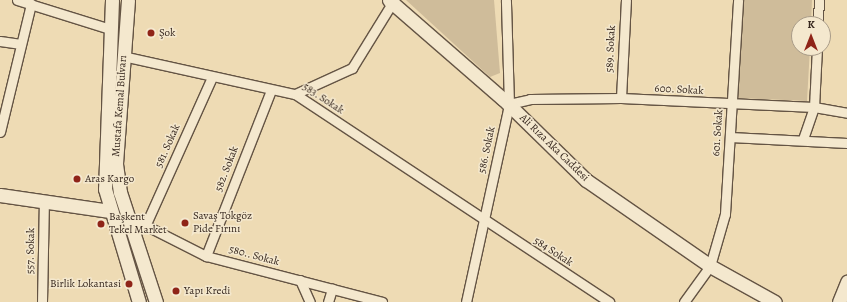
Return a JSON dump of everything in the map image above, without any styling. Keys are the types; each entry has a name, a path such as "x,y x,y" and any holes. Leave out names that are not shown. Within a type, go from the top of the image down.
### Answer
{"street":[{"path":"17,0 110,30"},
{"name":"Mustafa Kemal Bulvarı","path":"112,0 104,144 105,189 110,210 139,302"},
{"name":"Mustafa Kemal Bulvarı","path":"128,0 116,164 127,216 156,302"},
{"name":"586. Sokak","path":"466,302 509,104 506,0"},
{"name":"589. Sokak","path":"621,98 626,0"},
{"name":"601. Sokak","path":"684,302 710,266 725,214 738,0"},
{"path":"818,0 818,16"},
{"path":"295,94 352,68 393,2"},
{"name":"Ali Rıza Aka Caddesi","path":"393,2 509,104 586,180 710,266 775,302"},
{"path":"0,132 31,4"},
{"path":"0,41 21,44"},
{"name":"583. Sokak","path":"124,56 212,77 295,94 484,222"},
{"path":"803,139 814,107 817,56"},
{"name":"581. Sokak","path":"146,224 212,77"},
{"name":"582. Sokak","path":"206,256 271,90"},
{"name":"600. Sokak","path":"509,104 530,99 621,98 732,105 814,107 847,113"},
{"path":"730,137 803,139 847,143"},
{"path":"0,195 110,210"},
{"name":"557. Sokak","path":"42,302 44,201"},
{"name":"580.. Sokak","path":"127,216 146,224 206,256 382,302"},
{"name":"584 Sokak","path":"484,222 609,302"},
{"path":"300,280 310,302"},
{"path":"839,302 847,282"},
{"path":"328,302 332,289"}],"shaded area":[{"path":"406,0 494,0 500,73 490,77"},
{"path":"743,0 812,0 811,16 791,16 791,56 810,56 807,101 738,98"}],"place":[{"name":"Şok","path":"151,33"},
{"name":"Aras Kargo","path":"77,179"},
{"name":"Savaş Tokgöz Pide Fırını","path":"185,223"},
{"name":"Başkent Tekel Market","path":"101,224"},
{"name":"Birlik Lokantasi","path":"129,284"},
{"name":"Yapı Kredi","path":"176,291"}]}
